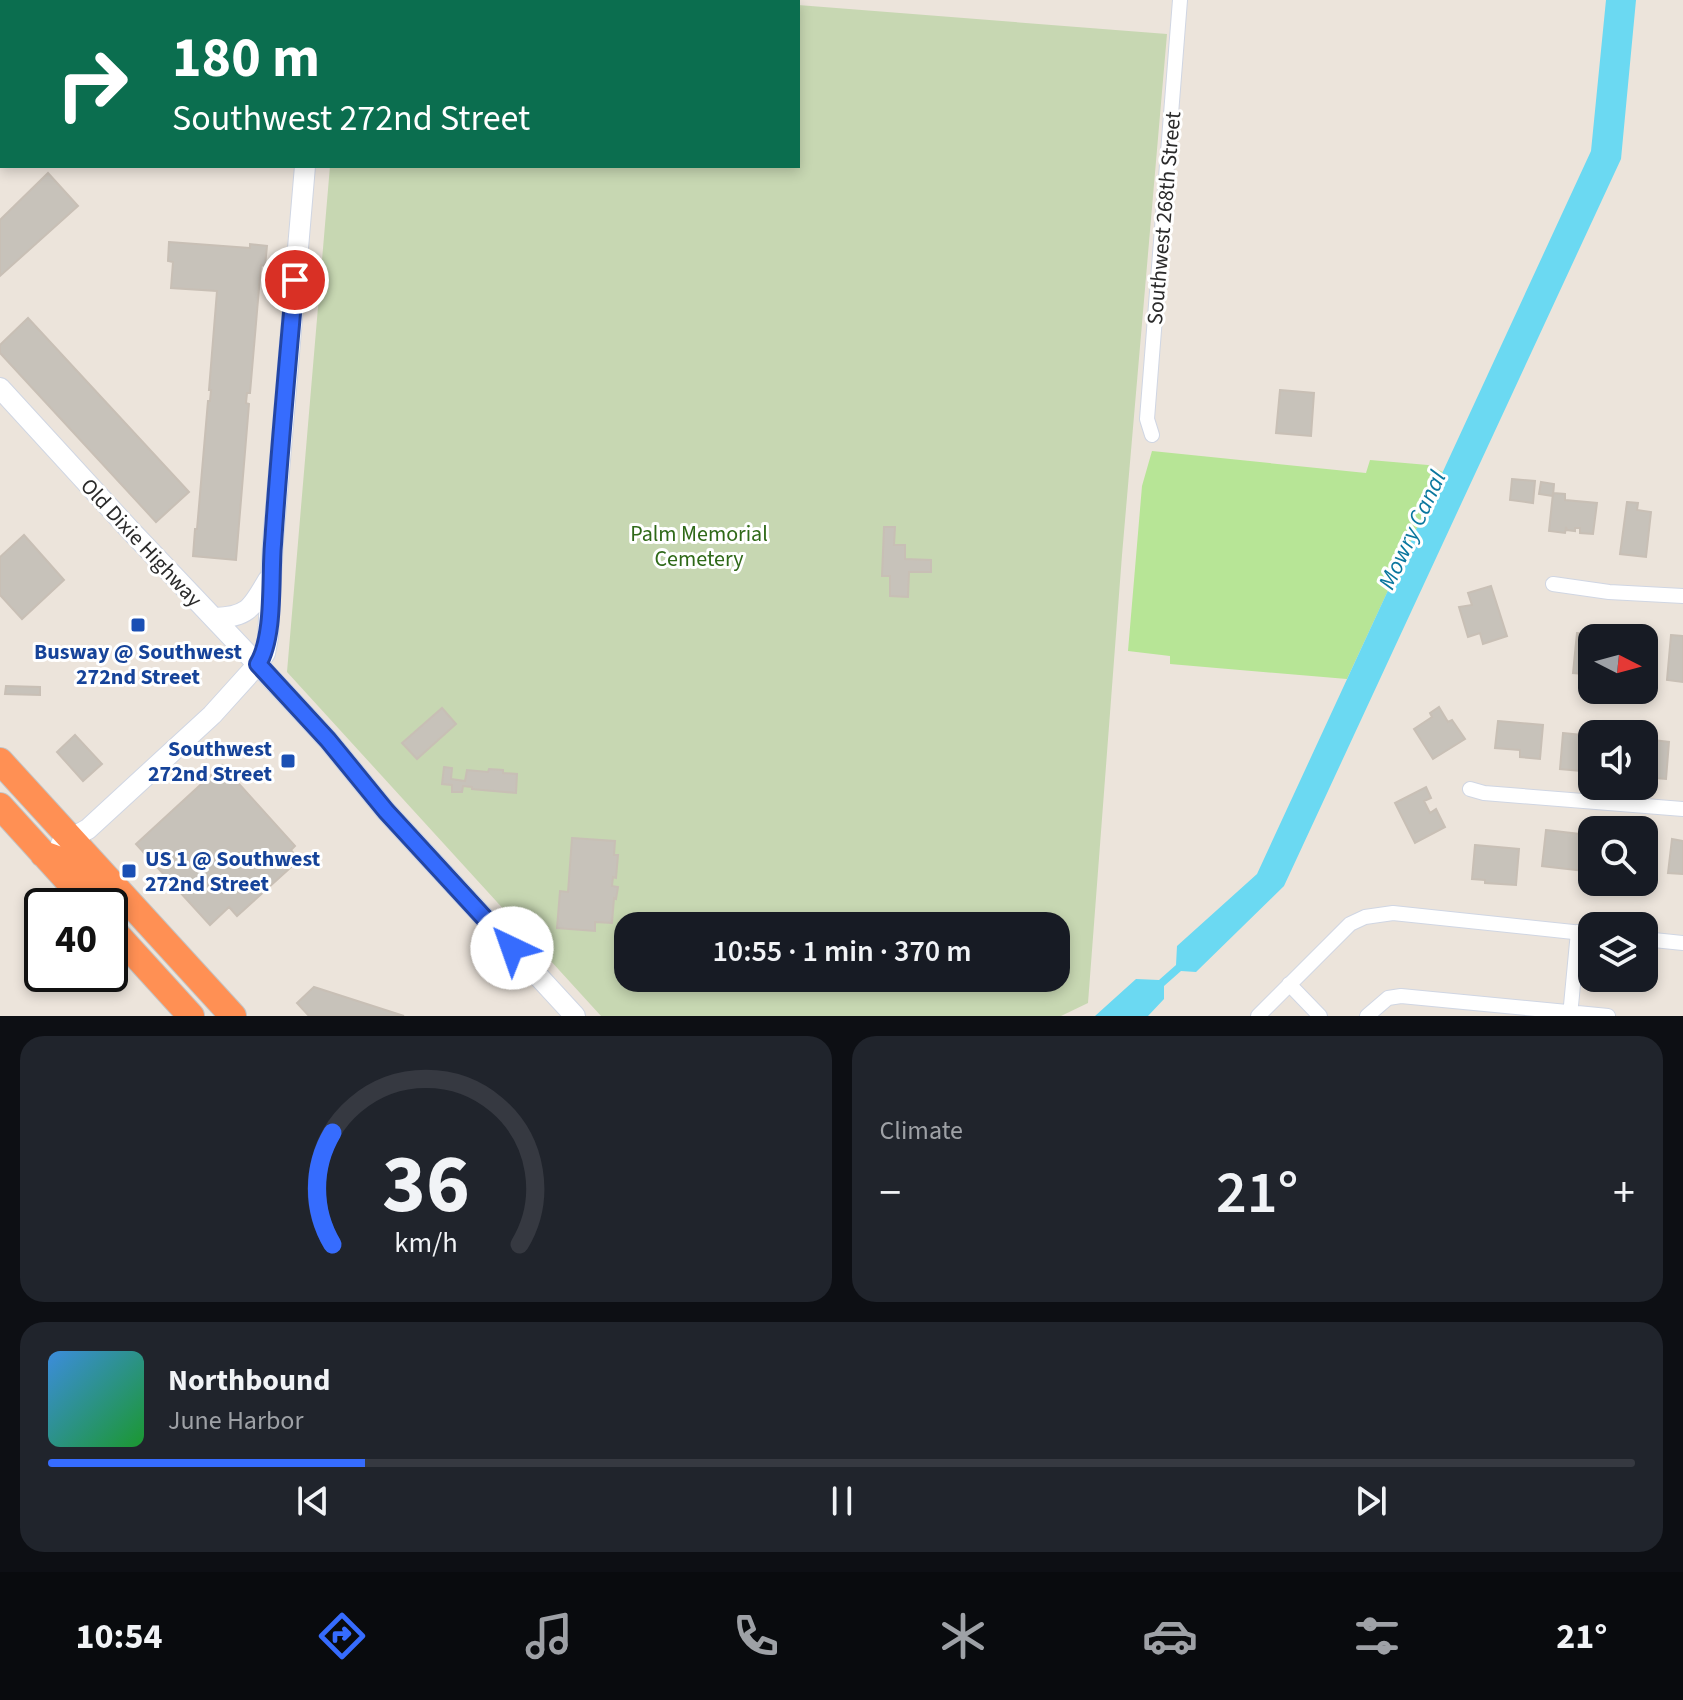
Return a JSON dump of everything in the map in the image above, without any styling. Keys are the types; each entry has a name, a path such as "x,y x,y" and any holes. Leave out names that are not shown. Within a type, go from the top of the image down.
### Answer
{"highway":[{"path":"0,761 233,1016"},
{"path":"0,786 39,828 60,838 71,839"},
{"path":"0,806 74,888"},
{"path":"43,854 72,864 83,872 181,981 217,1016"},
{"path":"128,947 191,1016"}],"street":[{"name":"Southwest 268th Street","path":"1152,435 1147,419 1180,0"},
{"path":"43,854 88,829 212,715 265,653 305,168"},
{"name":"Old Dixie Highway","path":"0,388 328,740 386,811 575,1016"},
{"path":"215,618 236,617 248,611 271,575"},
{"path":"1553,584 1609,592 1683,596"},
{"path":"1470,789 1484,793 1683,809"},
{"path":"1258,1016 1343,929 1371,915 1393,913 1578,932"},
{"path":"1658,940 1683,943"},
{"path":"1570,1014 1578,971"},
{"path":"1289,984 1320,1016"},
{"path":"1367,1016 1388,998 1401,996 1608,1016"}],"green space":[{"name":"Palm Memorial Cemetery","path":"800,5 1167,34 1122,555 1088,1003 1061,1016 601,1016 287,672 330,168 800,168"},
{"path":"1152,451 1366,473 1370,460 1428,465 1443,472 1347,679 1170,664 1170,656 1128,651 1142,486"}],"water":[{"path":"1606,0 1636,0 1621,159 1284,886 1196,972 1181,971 1164,986 1164,999 1148,1016 1095,1016 1136,979 1159,980 1176,965 1177,946 1257,874 1591,151"}],"building":[{"path":"48,173 78,206 0,276 0,220"},
{"path":"169,242 250,248 250,244 267,246 265,266 261,265 250,393 247,393 246,403 249,404 236,560 193,556 211,390 217,291 171,288 173,262 168,261"},
{"path":"28,318 189,492 156,522 0,353 0,345"},
{"path":"1280,390 1314,393 1311,436 1276,433"},
{"path":"1512,479 1535,481 1533,503 1510,500"},
{"path":"1541,482 1554,484 1553,496 1539,494"},
{"path":"1553,493 1565,494 1565,500 1597,503 1593,534 1580,533 1580,528 1567,530 1566,527 1565,533 1549,531"},
{"path":"1627,502 1638,503 1637,510 1651,512 1646,557 1620,554"},
{"path":"884,527 895,527 894,545 905,545 905,559 931,560 931,572 909,572 908,597 890,596 890,576 882,576"},
{"path":"24,535 64,580 22,619 0,595 0,557"},
{"path":"1491,586 1507,636 1483,644 1480,633 1468,637 1459,607 1472,605 1468,593"},
{"path":"1577,633 1578,633 1578,673 1573,673"},
{"path":"1671,635 1683,636 1683,682 1667,680"},
{"path":"6,686 40,687 40,695 5,694"},
{"path":"1439,707 1448,722 1452,720 1465,739 1433,759 1414,729 1432,717 1430,713"},
{"path":"442,708 456,724 417,759 402,743"},
{"path":"1498,721 1543,725 1540,759 1520,757 1520,750 1495,748"},
{"path":"1563,733 1578,735 1578,771 1560,769"},
{"path":"75,735 102,764 83,781 57,752"},
{"path":"1658,741 1669,742 1666,779 1658,778"},
{"path":"222,765 295,846 291,850 299,860 237,916 229,907 210,925 136,844"},
{"path":"444,767 452,768 451,779 465,781 467,770 503,770 503,773 517,774 516,793 463,786 462,792 452,792 452,785 442,784"},
{"path":"1426,787 1431,798 1424,801 1430,813 1436,809 1445,827 1415,843 1395,803"},
{"path":"1546,830 1578,834 1578,870 1542,866"},
{"path":"572,838 615,841 614,855 618,855 616,878 613,877 612,886 618,887 612,923 595,922 595,931 557,928 560,891 568,892"},
{"path":"1672,839 1683,841 1683,874 1668,873"},
{"path":"1475,845 1519,849 1516,885 1472,879"},
{"path":"314,987 404,1016 309,1016 297,1003"}],"place":[{"name":"Busway @ Southwest 272nd Street","path":"138,625"},
{"name":"Southwest 272nd Street","path":"288,761"},
{"name":"US 1 @ Southwest 272nd Street","path":"129,871"}],"route":[{"path":"295,280 268,637 265,653 258,664 328,740 386,811 512,948"}],"water label":[{"name":"Mowry Canal","path":"1412,530"}]}
